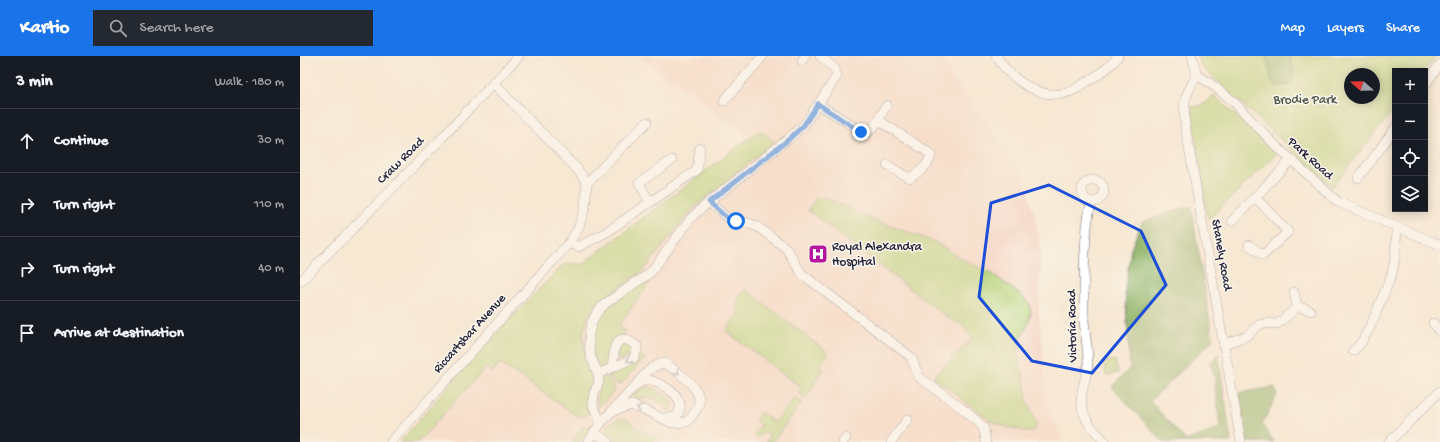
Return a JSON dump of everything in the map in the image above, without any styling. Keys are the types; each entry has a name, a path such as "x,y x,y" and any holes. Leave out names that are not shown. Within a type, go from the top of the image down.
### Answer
{"street":[{"name":"Craw Road","path":"300,282 494,84 519,56"},
{"path":"724,101 763,56"},
{"path":"601,423 593,406 594,393 599,382 589,346 589,333 597,312 606,303 650,273 692,217 788,140 804,125 837,76 835,69 820,56"},
{"path":"996,56 1002,65 1022,84 1034,90 1055,94 1074,90 1108,68 1118,56"},
{"path":"1192,56 1197,75"},
{"path":"1428,81 1440,64"},
{"name":"Park Road","path":"1197,75 1233,101 1291,160 1338,202 1440,244"},
{"name":"Stanely Road","path":"1197,75 1183,103 1185,125 1240,442"},
{"path":"494,84 578,170 587,183 647,122"},
{"path":"818,104 861,132 868,132 873,128 887,105"},
{"path":"878,120 931,154 931,159 921,171 910,178 900,174 887,165"},
{"path":"1358,178 1392,132"},
{"path":"569,243 578,247 605,233 697,170 700,148"},
{"path":"650,202 639,183 672,160"},
{"path":"1232,221 1291,160"},
{"name":"Riccartsbar Avenue","path":"391,442 569,243 578,229 585,208 587,183"},
{"path":"1249,245 1263,255 1288,232 1255,197"},
{"path":"709,202 726,217 758,227 786,248 802,274 911,357 919,376 964,409 979,423 984,429 986,442"},
{"name":"Victoria Road","path":"1090,202 1086,225 1084,321 1088,364 1081,396 1082,407 1087,420 1105,442"},
{"path":"1353,351 1371,325 1392,274 1395,258 1397,227"},
{"path":"1294,292 1297,306"},
{"path":"1224,344 1246,336 1259,326 1266,323 1279,323 1297,306"},
{"path":"1297,306 1311,311"},
{"path":"1433,323 1440,332"},
{"path":"588,442 601,423 651,368 659,364 665,363 687,380 700,400 699,405 687,422 672,422 631,406 613,411"},
{"path":"598,374 612,368"},
{"path":"636,385 647,379 659,383 677,397 680,404 680,411 676,417 664,418"},
{"path":"1389,442 1440,391"},
{"path":"891,442 908,419"},
{"path":"594,432 608,442"}],"highlighted area":[{"path":"1049,185 1141,231 1166,285 1092,373 1032,361 979,297 991,203"}],"shaded area":[{"name":"Royal Alexandra Hospital","path":"638,56 940,56 956,83 1025,176 1041,244 1039,312 1048,409 1064,442 400,442 479,351 565,263 582,264 751,138"}],"green space":[{"name":"Brodie Park","path":"1197,56 1436,56 1426,68 1392,68 1392,112 1332,187 1202,67"},
{"path":"1266,56 1290,56 1293,78 1289,84 1284,86 1276,86 1272,82"},
{"path":"1214,95 1276,154 1208,220 1191,107 1204,104"},
{"path":"760,130 774,142 692,209 644,270 594,306 587,319 583,334 585,359 593,379 587,393 589,413 582,416 577,416 500,363 493,372 486,367 418,442 400,442 479,351 565,263 582,264"},
{"path":"817,197 828,199 871,219 935,242 963,260 991,273 1023,297 1029,304 1031,312 1029,322 1020,341 1018,351 1019,362 1026,386 1027,400 1037,424 1035,429 1030,432 1007,427 991,421 936,379 934,376 973,337 958,322 948,318 808,210"},
{"path":"1191,206 1213,340 1150,401 1186,441 1220,428 1214,374 1210,363 1218,354 1231,442 1163,442 1112,387 1130,368 1125,289 1131,249 1142,222"},
{"path":"653,274 655,275 619,325 624,329 624,335 609,364 604,367 598,366 593,355 591,341 596,320 604,310"},
{"path":"746,290 827,352 828,354 821,363 821,367 824,369 814,382 815,384 805,398 799,393 802,388 726,331 738,314 737,300"},
{"path":"621,343 632,350 633,349 632,355 619,360 617,358 618,348"},
{"path":"640,356 645,358 621,384 616,384 610,378 608,374 637,360"},
{"path":"1115,360 1118,373 1106,375 1104,362"},
{"path":"605,375 614,386 615,390 599,407 597,400 598,391"},
{"path":"652,387 670,399 672,404 670,410 667,411 666,406 654,398 639,398 634,396 634,393 641,388"},
{"path":"1275,387 1277,395 1262,424 1274,442 1247,442 1239,393"},
{"path":"795,397 802,402 772,442 767,442 770,436 764,432 758,437 754,434 761,425 755,420 761,412 775,423"},
{"path":"622,418 629,421 643,432 657,437 653,442 618,442 609,435 607,430 609,424"},
{"path":"583,426 591,428 581,442 572,442"}],"place":[{"name":"Royal Alexandra Hospital","path":"818,254"}],"route":[{"path":"736,221 726,217 709,202 788,140 804,125 818,104 861,132"}]}
